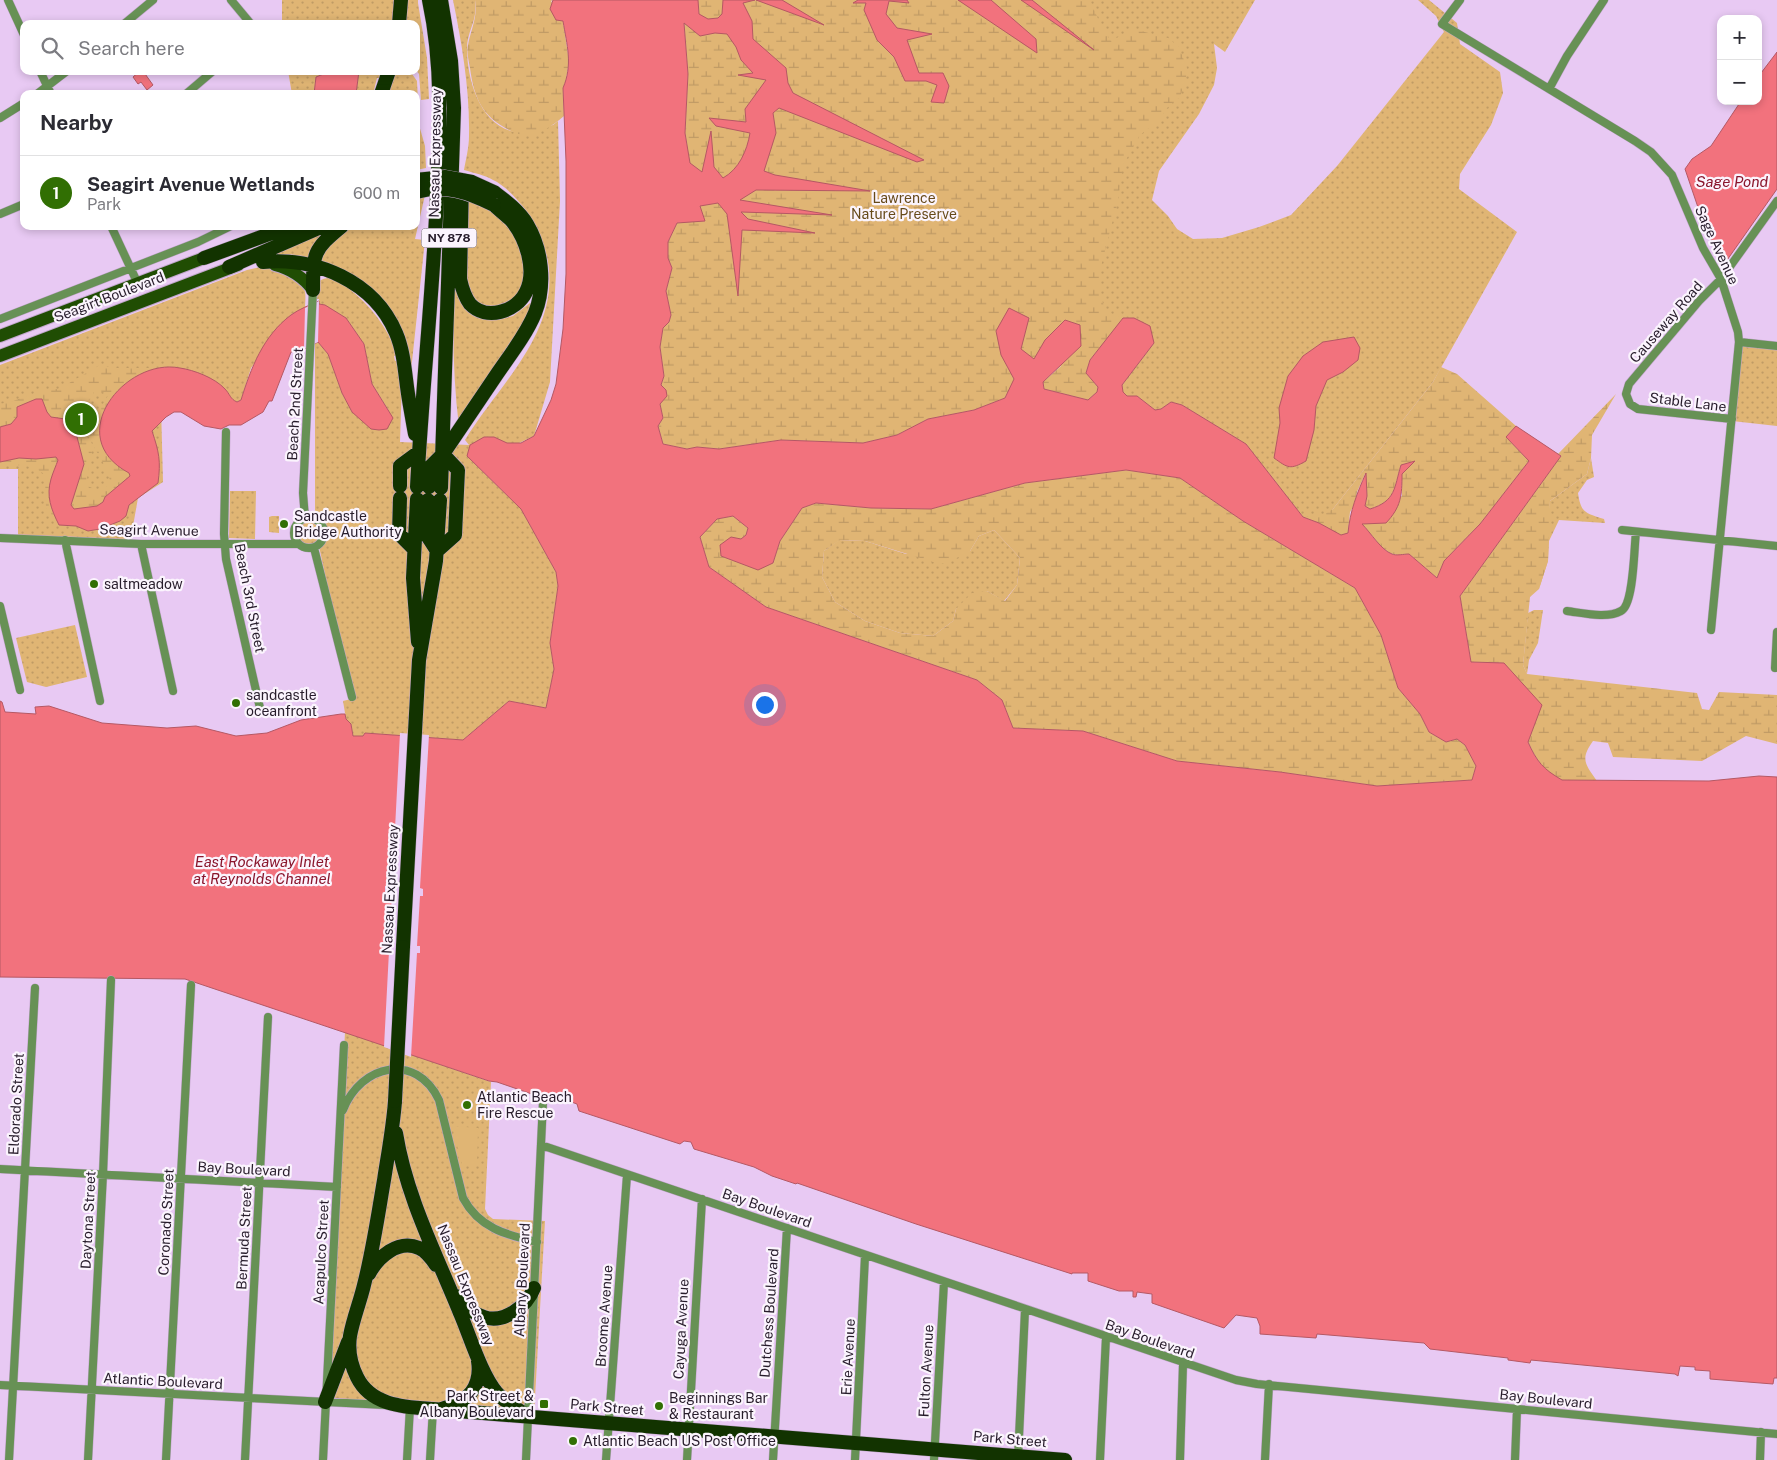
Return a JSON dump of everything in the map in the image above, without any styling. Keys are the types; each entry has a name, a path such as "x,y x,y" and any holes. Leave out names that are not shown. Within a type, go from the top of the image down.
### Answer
{"highway":[{"path":"399,20 400,0"},
{"name":"Nassau Expressway","path":"408,1407 385,1402 370,1393 363,1386 351,1362 350,1337 377,1224 394,1121 419,660 437,550 419,452 434,266 439,147 440,100 438,58 429,0"},
{"name":"Nassau Expressway","path":"442,0 454,108 443,454"},
{"path":"420,180 445,177 463,180 472,182 494,199 511,221 525,242 529,258 530,277 526,292 508,310 494,313 482,312 471,305 463,293 460,279 462,157 460,104 446,23"},
{"path":"382,90 387,75"},
{"path":"420,192 445,189 494,199 511,206 526,223 538,248 541,271 540,292 536,312 522,337 443,454 430,467 426,493"},
{"path":"204,258 256,230"},
{"path":"204,258 280,230"},
{"path":"229,267 314,230"},
{"path":"313,297 315,252 337,230"},
{"path":"264,262 296,261 339,274 358,286 387,316 396,332 402,353 419,452"},
{"path":"414,549 399,534 426,493 452,470 443,454"},
{"path":"437,550 455,535 458,470 443,454"},
{"name":"Nassau Expressway","path":"419,660 414,608 414,549 421,534 426,493"},
{"name":"Nassau Expressway","path":"394,1121 403,1167 442,1273 490,1383 497,1393 528,1416"},
{"path":"364,1284 373,1266 384,1254 402,1247 419,1248 442,1273"},
{"path":"451,1290 472,1311 484,1318 492,1319 506,1316 516,1310 526,1302 534,1288"},
{"path":"325,1402 350,1337"},
{"path":"433,1409 453,1406 464,1401 472,1392 478,1379 478,1365 473,1344"},
{"name":"Park Street","path":"408,1407 856,1443 934,1455 1065,1460"}],"main road":[{"name":"Seagirt Boulevard","path":"0,336 204,258"},
{"name":"Seagirt Boulevard","path":"0,356 229,267 264,262"},
{"path":"264,262 288,268 307,282 313,297"}],"street":[{"path":"0,6 8,0 20,26"},
{"path":"129,20 153,0"},
{"path":"231,0 248,20"},
{"name":"Sage Avenue","path":"1460,0 1442,24 1635,141 1651,152 1662,163 1672,175 1703,248 1721,279 1738,332 1739,342 1711,630"},
{"path":"1549,89 1567,56 1604,0"},
{"path":"42,75 49,90 63,75"},
{"path":"191,90 208,75"},
{"path":"0,118 20,106"},
{"name":"Causeway Road","path":"1627,387 1694,307 1721,279 1777,201"},
{"path":"0,214 20,206"},
{"path":"113,230 138,284"},
{"name":"Seagirt Boulevard","path":"0,319 198,242 223,230"},
{"name":"Beach 2nd Street","path":"305,518 302,493 313,297"},
{"path":"1739,342 1777,346"},
{"name":"Stable Lane","path":"1627,387 1626,398 1630,404 1638,409 1732,419"},
{"name":"Beach 3rd Street","path":"226,432 226,558 260,708"},
{"path":"305,518 315,519 323,526 324,536 322,541 314,548 304,548 296,544 294,528 305,518"},
{"path":"1622,530 1777,546"},
{"path":"1567,611 1606,615 1625,609 1630,595 1636,532"},
{"name":"Seagirt Avenue","path":"0,538 141,544 296,544"},
{"path":"65,540 100,701"},
{"path":"141,544 173,691"},
{"path":"314,548 352,697"},
{"path":"0,606 20,690"},
{"path":"1774,668 1777,632"},
{"name":"Daytona Street","path":"88,1460 111,980"},
{"name":"Coronado Street","path":"166,1460 191,985"},
{"name":"Eldorado Street","path":"9,1460 35,988"},
{"name":"Bermuda Street","path":"245,1460 268,1017"},
{"name":"Acapulco Street","path":"323,1460 344,1045"},
{"path":"340,1117 349,1097 362,1081 377,1073 400,1070 413,1074 430,1085 439,1100 463,1198 471,1211 484,1224 500,1232 537,1242"},
{"name":"Albany Boulevard","path":"526,1460 543,1102"},
{"name":"Bay Boulevard","path":"541,1146 1183,1364 1236,1380 1777,1434"},
{"name":"Bay Boulevard","path":"0,1169 336,1187"},
{"name":"Broome Avenue","path":"606,1460 627,1175"},
{"name":"Cayuga Avenue","path":"686,1460 702,1200"},
{"name":"Dutchess Boulevard","path":"773,1460 787,1228"},
{"name":"Erie Avenue","path":"855,1460 865,1256"},
{"name":"Fulton Avenue","path":"934,1455 944,1282"},
{"path":"1018,1458 1025,1310"},
{"path":"1100,1460 1106,1337"},
{"path":"1180,1460 1183,1364"},
{"path":"1265,1460 1269,1384"},
{"name":"Atlantic Boulevard","path":"0,1385 325,1402"},
{"name":"Park Street","path":"325,1402 408,1407"},
{"path":"407,1460 408,1407"},
{"path":"430,1460 433,1409"},
{"path":"1515,1460 1517,1409"},
{"path":"1760,1460 1761,1432"}],"green space":[{"path":"282,0 395,0 393,20 282,20"},
{"path":"405,0 418,0 427,58 429,99 421,100 419,75 420,20 404,20"},
{"path":"453,0 475,0 476,8 467,42 467,49 472,85 483,109 500,126 515,132 553,125 558,121 560,201 550,382 534,436 519,443 507,443 467,456 521,509 556,572 558,586 550,643 554,669 546,708 509,701 463,740 365,733 363,736 353,736 351,724 346,719 343,701 351,699 319,546 309,548 301,546 296,541 294,535 294,529 298,523 305,519 315,519 315,344 318,342 328,354 342,393 352,412 389,411 372,384 364,344 346,318 319,304 319,299 317,299 319,281 330,278 337,280 347,287 371,309 389,335 397,355 394,356 395,361 399,360 402,382 400,442 469,445 465,440 507,381 533,339 543,317 548,294 549,270 546,255 538,230 530,216 519,202 499,184 486,177 464,170 469,140 467,85"},
{"path":"475,0 553,0 551,1 563,21 569,61 563,89 564,116 545,130 531,135 524,135 509,130 492,119 481,105 474,88 467,54 475,17"},
{"path":"698,0 1255,0 1225,52 1214,44 1217,68 1214,85 1199,114 1159,171 1152,200 1168,216 1177,229 1193,239 1222,238 1291,215 1337,166 1444,32 1436,16 1418,0 1429,0 1457,23 1460,44 1500,72 1503,93 1491,125 1460,174 1459,189 1517,232 1433,382 1333,509 1319,523 1303,517 1246,444 1182,405 1171,402 1161,409 1155,410 1137,396 1127,396 1122,392 1122,385 1154,343 663,418 699,14"},
{"path":"698,0 723,0 722,14 718,18 708,19 699,14"},
{"name":"Lawrence Nature Preserve","path":"756,0 820,24 782,0 858,0 854,2 866,3 877,40 894,57 905,81 926,81 937,85 932,102 944,103 949,86 943,73 919,73 907,40 931,34 897,28 886,14 889,1 909,3 907,0 958,0 1037,53 1036,39 991,0 1021,0 1086,45 1032,0 1090,0 1102,28 1111,41 1133,29 1168,38 1179,47 1188,71 1180,97 1167,108 1159,120 1140,135 1123,165 1118,200 1100,270 1100,292 1105,311 1123,318 1090,360 1086,373 1098,387 1097,392 1088,400 1044,389 1043,382 1061,366 1045,340 1034,359 1021,349 1001,355 1015,380 1005,398 974,410 928,419 897,435 863,443 781,440 719,449 697,447 687,449 663,444 658,426 663,418 660,404 661,385 664,376 660,347 663,327 669,322 671,315 666,291 672,268 668,258 668,242 677,223 704,221 700,206 718,203 727,214 738,292 742,229 810,232 748,219 740,212 826,214 739,200 756,190 865,191 775,175 764,171 776,133 773,113 779,108 917,162 923,160 793,93 788,83 786,68 753,39 752,21 743,3"},
{"path":"684,22 700,36 715,33 727,34 736,47 741,60 753,73 740,75 766,80 746,122 710,118 716,126 750,133 747,146 738,165 723,179 714,167 710,134 701,172 690,163 685,133 688,74"},
{"path":"289,75 321,75 316,77 314,90 291,90"},
{"path":"358,75 382,75 381,78 377,78 374,90 357,90"},
{"path":"391,75 413,75 417,81 417,90 386,90"},
{"path":"420,128 425,146 426,168 420,169"},
{"path":"425,195 420,217 420,196"},
{"path":"463,198 492,211 515,235 524,256 527,280 508,307 478,306 468,296 463,234"},
{"path":"332,230 311,260 275,254 276,252"},
{"path":"345,230 417,230 415,239 425,240 411,371 406,354 409,349 387,313 320,263 318,257"},
{"path":"260,267 287,272 299,280 305,292 305,308 292,314 251,368 241,400 237,402 232,400 224,388 160,368 163,482 138,498 130,543 18,538 18,469 0,469 0,365 247,270"},
{"path":"455,278 469,311 482,319 498,320 513,316 530,303 535,304 459,427 455,390"},
{"path":"1740,343 1777,347 1777,426 1732,421"},
{"path":"100,365 113,368 160,368 139,374 120,468 129,473 130,476 97,506 73,509 71,505 84,464 58,417 51,417 47,412 46,406 17,412 18,417 11,424 0,427 0,404 44,390 59,389","holes":["95,390 109,394 91,424 89,433 111,483 100,492 88,486 87,476 92,454 86,431 89,401"]},
{"path":"1441,367 1457,374 1516,426 1506,437 1529,461 1480,524 1444,561 1437,578 1409,554 1395,555 1389,552 1376,541 1362,524 1402,496 1402,474 1414,462 1401,465 1393,493 1385,502 1370,509 1365,506 1367,496 1365,474 1357,492 1355,504 1350,512 1348,533 1341,536 1319,523 1303,517 1323,515 1333,509 1433,382"},
{"path":"1616,394 1592,435 1591,458 1587,474 1550,501 1548,561 1539,589 1530,597 1523,665 1527,674 1697,693 1702,709 1709,710 1719,692 1777,695 1777,744 1746,736 1702,761 1613,757 1608,743 1593,741 1585,757 1589,770 1597,781 1574,782 1562,780 1550,774 1539,762 1523,730 1504,663 1471,662 1460,596 1561,456 1558,454"},
{"path":"56,457 58,460 47,492 59,525 46,508 45,475 30,467 18,465 0,466 0,462 19,458 36,459"},
{"path":"1591,458 1594,477 1587,480 1578,493 1579,500 1585,511 1604,519 1605,523 1559,520 1549,541 1548,561 1539,589 1550,501 1587,474"},
{"path":"1126,470 1180,478 1243,521 1355,588 1381,635 1398,688 1420,714 1429,732 1446,742 1457,739 1465,745 1476,766 1472,780 1377,786 1280,772 1177,761 1083,731 1013,728 1002,700 977,680 766,607 709,567 700,537 717,519 733,516 748,528 746,535 721,556 735,561 773,563 780,541 802,508 816,503 871,508 931,509 1025,483","holes":["994,530 1020,558 1017,585 1005,601 987,591 972,593 956,609 953,621 933,636 900,633 865,621 835,602 822,577 824,551 840,540 865,541 940,564 949,562 970,551 979,536"]},
{"path":"230,491 256,491 255,539 229,538"},
{"path":"279,516 279,533 269,532 269,517"},
{"path":"994,530 1020,558 1017,585 1004,601 987,591 956,609 953,621 933,636 900,633 865,621 835,602 822,577 824,551 839,540 865,541 906,554 970,551 979,536"},
{"path":"1534,610 1543,610 1538,643 1529,660 1527,674 1523,665 1528,613"},
{"path":"75,625 87,677 46,687 27,682 16,638"},
{"path":"345,1032 491,1082 485,1209 493,1219 545,1221 534,1415 325,1402"},
{"path":"452,1126 478,1128 477,1164 462,1164"}],"water":[{"name":"East Rockaway Inlet at Reynolds Channel","path":"553,0 698,0 699,14 708,19 718,18 722,14 723,0 755,0 743,3 752,21 753,39 786,68 788,83 793,93 924,160 917,162 779,108 773,113 776,133 764,171 775,175 870,191 756,190 740,200 832,215 741,212 748,219 815,233 742,230 738,296 727,214 718,203 700,206 705,221 677,223 668,242 668,258 672,268 666,291 671,315 669,322 663,328 660,347 664,376 661,385 666,390 667,396 660,404 663,418 658,426 663,444 687,449 697,447 719,449 781,440 863,443 897,435 928,419 974,410 1005,398 1014,379 1001,355 996,331 1009,308 1029,318 1021,349 1034,359 1045,340 1065,320 1080,325 1081,346 1043,382 1044,389 1088,400 1097,392 1098,387 1086,373 1090,360 1123,318 1134,318 1150,326 1154,343 1122,385 1123,392 1127,396 1137,396 1155,410 1161,409 1171,402 1182,405 1246,444 1303,517 1341,535 1348,533 1354,502 1366,473 1367,496 1365,506 1370,509 1385,502 1393,493 1401,465 1415,461 1402,474 1400,501 1395,512 1386,523 1362,524 1388,552 1396,555 1409,554 1437,578 1444,561 1480,524 1529,461 1506,437 1516,426 1561,456 1460,596 1471,662 1504,663 1542,705 1528,742 1541,764 1562,780 1709,781 1759,776 1777,777 1777,1378 1774,1378 1773,1384 1710,1379 1710,1371 1695,1370 1695,1367 1680,1366 1678,1376 1675,1374 1531,1360 1530,1363 1508,1360 1508,1358 1430,1349 1424,1343 1317,1334 1316,1338 1260,1334 1257,1318 1236,1315 1224,1328 1152,1303 1152,1294 1137,1292 1136,1297 1133,1297 1133,1291 1119,1291 1088,1281 1088,1273 1072,1274 916,1224 772,1176 754,1167 694,1149 691,1142 684,1141 680,1144 579,1111 577,1104 555,1096 555,1102 185,979 0,977 0,701 5,712 36,714 35,707 49,706 102,723 167,728 196,726 236,736 267,733 301,720 345,714 346,719 351,724 353,736 363,736 365,733 463,740 509,701 546,708 554,669 550,643 558,586 556,572 521,509 467,456 470,445 484,437 494,437 507,443 521,443 534,436 551,400 556,384 563,329 566,274 566,161 563,88 568,71 568,63 563,21 556,20 550,9","holes":["684,23 700,36 715,33 727,34 736,47 741,60 753,73 738,75 766,80 745,109 746,122 709,118 716,126 750,133 747,146 738,165 723,178 714,167 711,131 702,172 690,163 685,133 688,74","1126,470 1180,478 1243,521 1355,588 1381,635 1398,688 1420,714 1429,732 1446,742 1457,739 1465,745 1476,766 1472,780 1377,786 1280,772 1177,761 1083,731 1013,728 1002,700 977,680 766,607 709,567 700,537 717,519 733,516 748,528 746,535 741,539 731,537 720,545 721,556 758,570 773,563 780,541 802,508 816,503 871,508 931,509 1025,483"]},
{"path":"756,0 782,0 824,25"},
{"path":"858,0 907,0 909,3 889,1 886,14 897,28 932,34 907,40 919,73 943,73 949,86 944,103 931,102 937,85 926,81 905,81 894,57 877,40 864,10 866,3 853,3"},
{"path":"958,0 991,0 1036,39 1037,53"},
{"path":"1021,0 1032,0 1094,50"},
{"name":"Sage Pond","path":"1777,52 1777,189 1725,263 1706,231 1685,169 1692,159 1711,146 1738,105 1762,105 1762,72"},
{"path":"135,75 146,75 153,85 147,90 141,82 138,84 133,77"},
{"path":"321,75 358,75 357,90 314,90 316,77"},
{"path":"319,301 319,304 325,305 346,318 364,344 372,384 393,418 387,429 371,429 352,412 342,393 328,354 318,342 304,349 291,352 272,401 269,401 263,412 241,425 229,425 221,429 204,426 181,412 174,412 166,417 152,431 159,457 158,483 129,505 126,516 120,521 100,529 88,531 76,526 59,525 49,497 51,479 58,460 56,457 19,458 0,462 0,427 11,424 17,417 17,407 36,399 42,399 51,417 65,419 72,424 77,437 84,464 71,505 74,509 97,506 130,476 129,473 109,458 101,440 101,421 108,403 122,387 139,375 159,368 180,368 216,381 237,402 241,400 259,353 281,323 294,313"},
{"path":"1354,337 1360,348 1358,360 1343,372 1327,380 1316,406 1314,430 1306,461 1293,467 1283,464 1274,458 1280,423 1279,408 1288,376 1303,356 1323,342"}],"pier":[{"path":"319,301 318,342 304,349 305,308"},
{"path":"400,733 429,735 420,888 423,889 423,896 420,896 417,946 420,946 420,953 417,953 411,1057 384,1047 389,951 383,951 383,944 389,944 392,894 385,893 385,886 392,886"}],"place":[{"name":"Seagirt Avenue Wetlands","path":"81,419"},
{"name":"Sandcastle Bridge Authority","path":"284,524"},
{"name":"saltmeadow","path":"94,584"},
{"name":"sandcastle oceanfront","path":"236,703"},
{"name":"Atlantic Beach Fire Rescue","path":"467,1105"},
{"name":"Park Street & Albany Boulevard","path":"544,1404"},
{"name":"Beginnings Bar & Restaurant","path":"659,1406"},
{"name":"Atlantic Beach US Post Office","path":"573,1441"}]}
